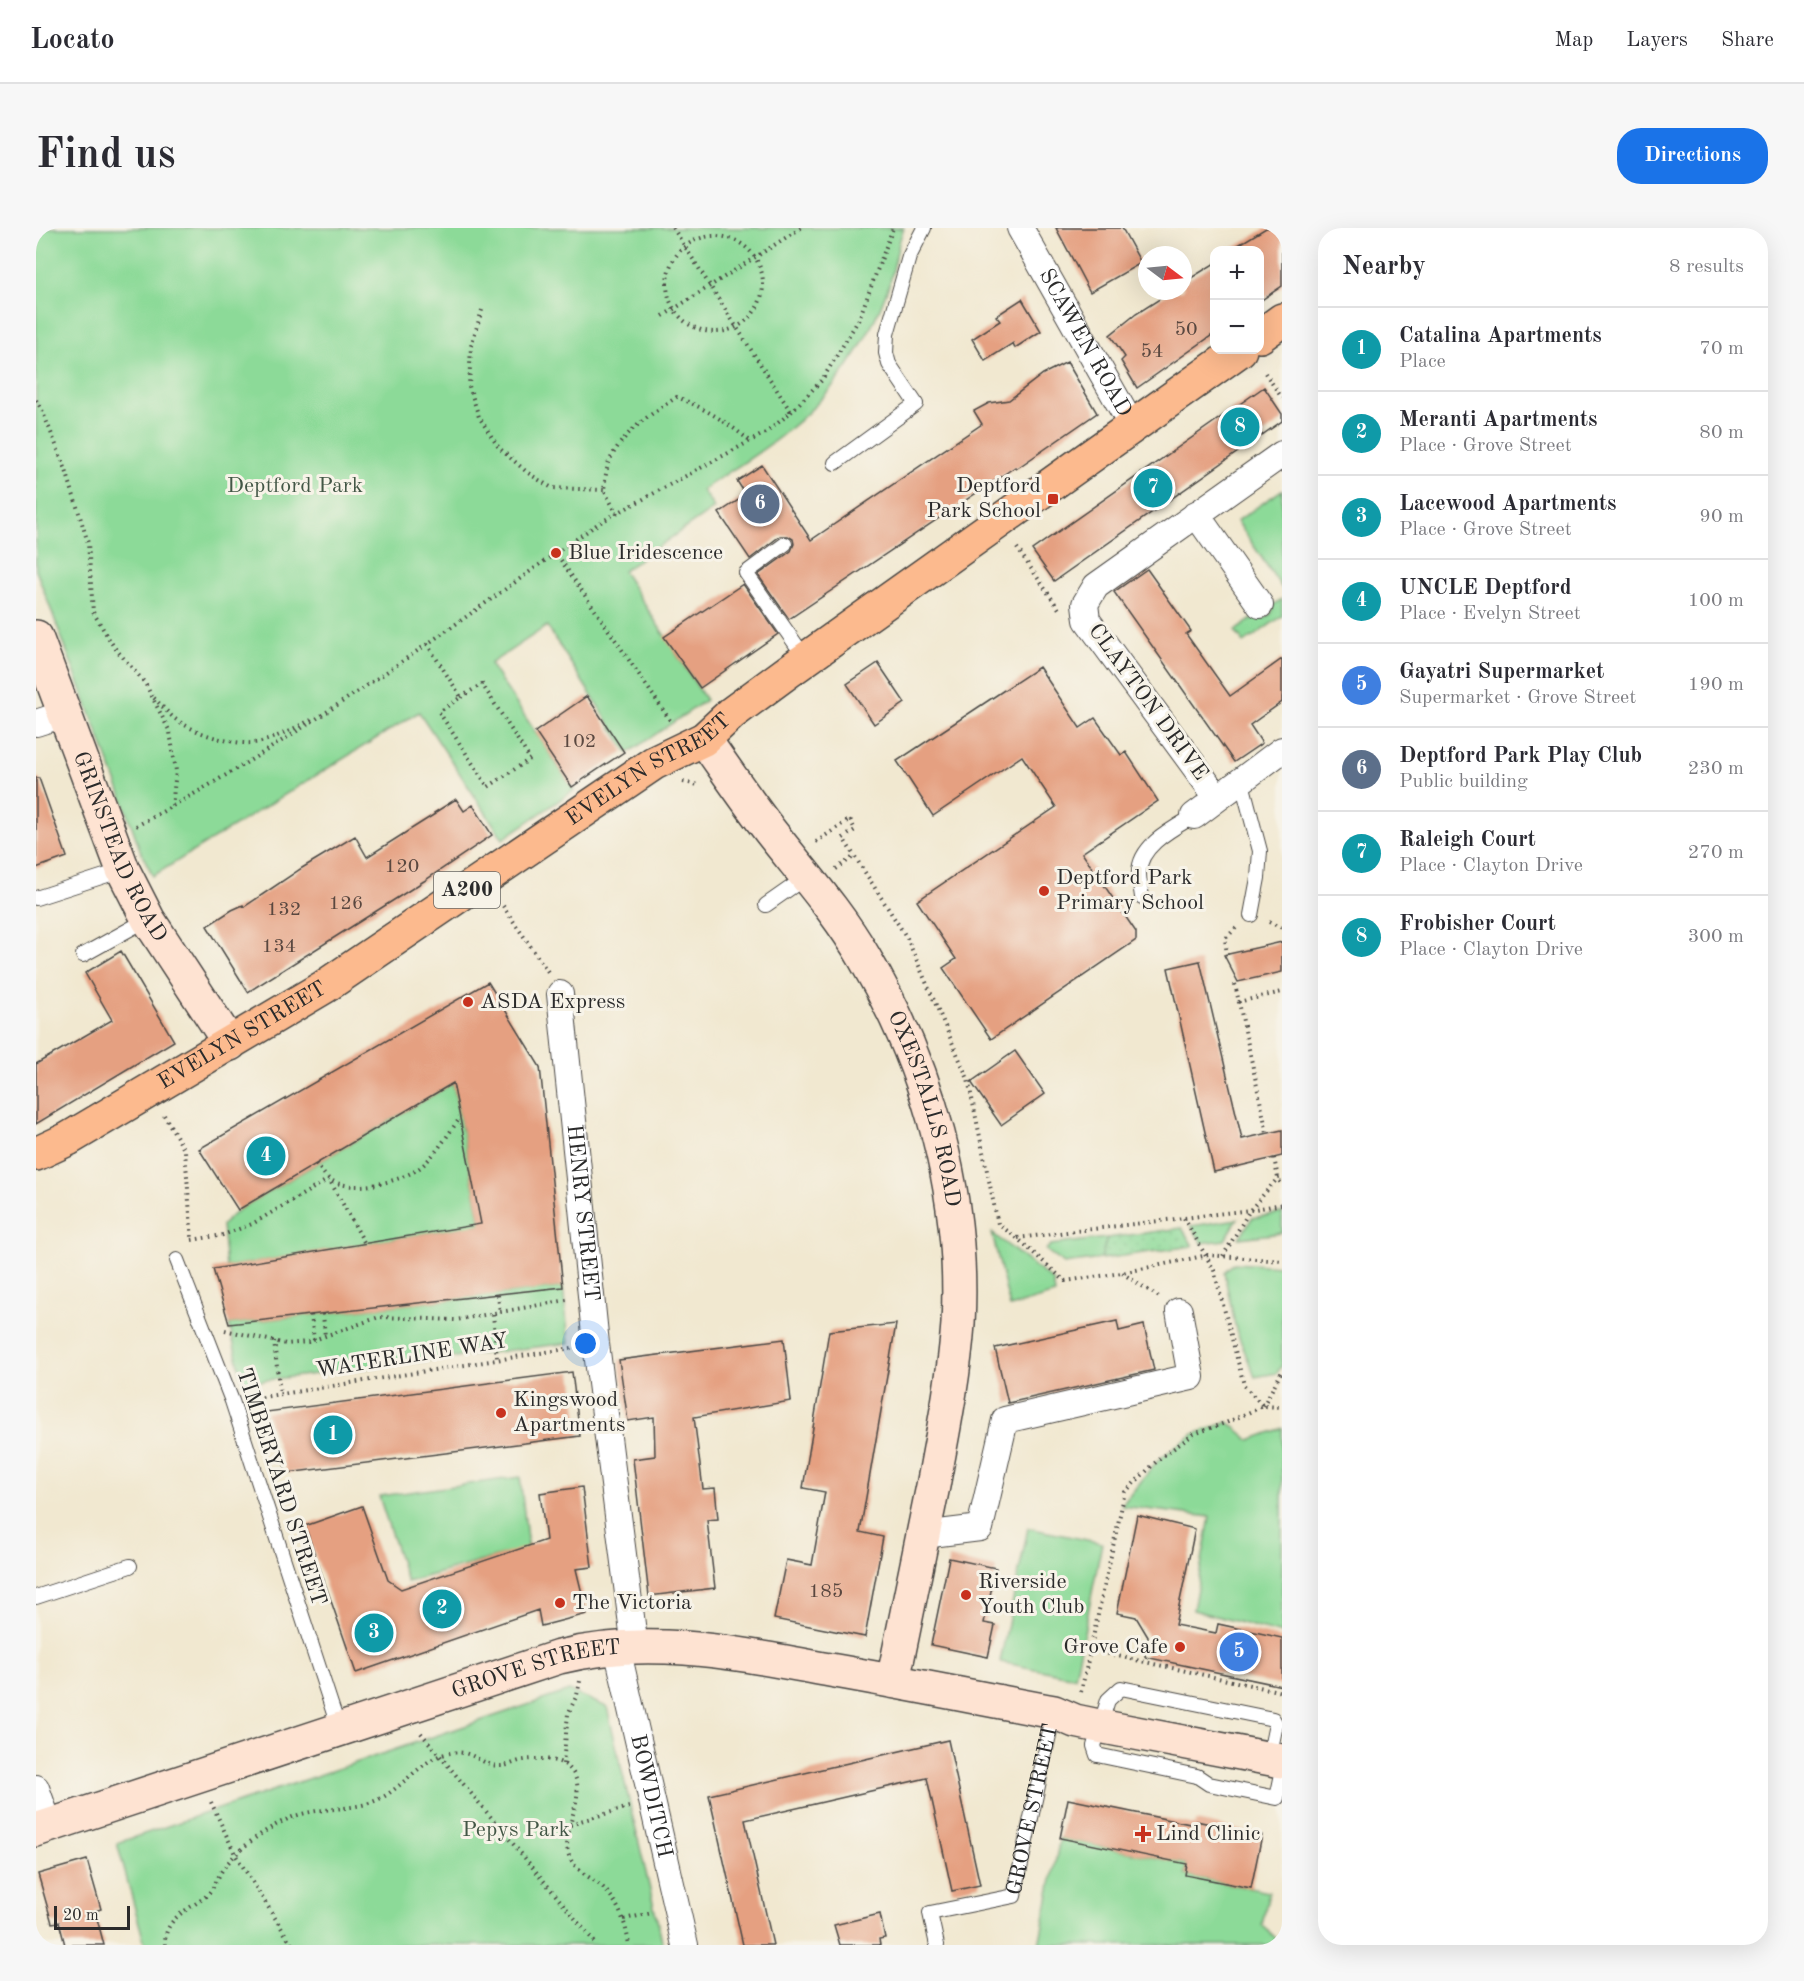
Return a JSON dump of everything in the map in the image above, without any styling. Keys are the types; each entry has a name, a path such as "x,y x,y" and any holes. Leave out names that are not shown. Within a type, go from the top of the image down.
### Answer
{"main road":[{"path":"1264,333 1282,320"},
{"name":"EVELYN STREET","path":"36,1154 68,1138 324,987 654,763 690,733 732,713 1234,354"}],"street":[{"name":"SCAWEN ROAD","path":"1020,228 1132,426"},
{"name":"CLAYTON DRIVE","path":"1217,797 1087,620 1086,604 1096,586 1282,454"},
{"path":"1196,514 1260,605"},
{"name":"GRINSTEAD ROAD","path":"36,637 50,719 111,838 123,870 148,919 230,1044"},
{"name":"OXESTALLS ROAD","path":"690,733 747,801 821,873 844,925 884,993 912,1053 931,1108 942,1150 958,1265 958,1323 944,1430 893,1681"},
{"path":"1194,816 1282,750"},
{"name":"HENRY STREET","path":"560,994 626,1648"},
{"path":"923,1535 980,1528 1005,1420 1191,1377 1179,1311"},
{"name":"GROVE STREET","path":"43,1828 585,1650 686,1647 731,1653 1054,1712 1075,1721 1278,1764"},
{"name":"BOWDITCH","path":"626,1648 652,1800 684,1945"},
{"path":"36,1788 43,1828"}],"lane":[{"path":"835,463 916,404 889,364 886,353 886,334 909,257 924,228"},
{"path":"785,544 746,573 806,659"},
{"path":"1241,779 1260,851 1251,915"},
{"path":"1143,897 1139,870 1146,852 1166,833 1194,816"},
{"path":"36,898 123,870"},
{"path":"766,905 821,873"},
{"path":"83,955 148,919"},
{"name":"TIMBERYARD STREET","path":"177,1260 232,1401 339,1729"},
{"path":"36,1597 130,1566"},
{"name":"GROVE STREET","path":"937,1945 930,1913 1014,1896 1054,1712"}],"path":[{"path":"673,228 791,412"},
{"path":"663,316 801,228"},
{"path":"111,838 172,807 326,714 599,523 767,432 791,412 822,380 860,319 893,228"},
{"path":"716,234 734,239 756,257 762,272 763,289 752,316 737,327 711,334 694,329 681,320 673,310 666,292 668,273 676,255 686,247 698,238 716,234"},
{"path":"482,310 471,346 469,386 479,417 499,448 552,488 603,490"},
{"path":"1265,373 1282,398"},
{"path":"617,514 603,490 609,462 629,432 654,411 677,397 704,408 750,441"},
{"path":"36,400 66,470 87,543 93,612 114,647 145,683 170,732 176,771 172,807"},
{"path":"1017,548 1063,615 1087,620"},
{"path":"556,554 690,733"},
{"path":"427,644 461,697"},
{"path":"482,684 530,759 488,787 439,712 461,697 482,684"},
{"path":"149,692 175,719 188,727 219,738 240,742 261,742 326,714"},
{"path":"816,843 850,819 855,830 843,838 908,938 968,1079 998,1224 1065,1281 1122,1273 1205,1256 1282,1261"},
{"path":"821,873 855,856"},
{"path":"503,906 560,994"},
{"path":"1227,954 1224,939 1251,915"},
{"path":"1235,984 1267,1134"},
{"path":"1238,1002 1282,992"},
{"path":"164,1114 185,1151 192,1240 177,1260"},
{"path":"192,1240 223,1234 252,1224 329,1179 344,1184 369,1185 398,1180 422,1167 460,1118"},
{"path":"1275,1158 1282,1186"},
{"path":"316,1164 329,1179 365,1244"},
{"path":"1223,1256 1250,1210 1280,1178"},
{"path":"1017,1238 1250,1210 1282,1204"},
{"path":"1184,1218 1214,1270 1244,1384 1263,1406"},
{"path":"1122,1273 1179,1311"},
{"path":"498,1294 500,1313"},
{"path":"202,1324 286,1344 325,1337 379,1317 456,1320 591,1297"},
{"path":"323,1314 325,1337"},
{"path":"493,1314 497,1359"},
{"path":"311,1315 314,1340"},
{"path":"274,1341 280,1394"},
{"name":"WATERLINE WAY","path":"232,1401 596,1344"},
{"path":"1263,1406 1282,1371"},
{"path":"1081,1694 1125,1492 1160,1458 1194,1434 1263,1406 1282,1407"},
{"path":"563,1764 566,1724 580,1685 585,1650"},
{"path":"1090,1650 1282,1692"},
{"path":"402,1709 597,1945"},
{"path":"165,1945 169,1924 180,1913 206,1895 235,1854 266,1832 293,1817 314,1811 357,1806 383,1797 439,1756 463,1753 498,1766 537,1759 568,1767 574,1778 578,1794 569,1824 567,1848 570,1857 583,1873 608,1892 624,1919 629,1945"},
{"path":"569,1824 652,1800"},
{"path":"211,1801 235,1854 292,1945"}],"green space":[{"name":"Deptford Park","path":"36,228 904,228 889,285 880,307 859,349 832,387 781,436 702,490 714,508 623,571 706,700 628,753 547,626 490,664 574,790 503,839 419,712 153,876 140,850 36,570"},
{"path":"1282,490 1282,588 1237,521"},
{"path":"1282,599 1282,616 1244,643 1235,631 1255,617 1262,619 1268,617 1273,605"},
{"path":"453,1083 481,1224 226,1267 222,1225 238,1210"},
{"path":"1282,1213 1282,1233 1239,1238 1252,1218"},
{"path":"1238,1219 1225,1240 1202,1243 1191,1226"},
{"path":"1182,1228 1193,1246 1101,1259 1107,1238"},
{"path":"992,1233 1053,1281 1055,1294 1010,1307"},
{"path":"1107,1238 1101,1259 1064,1264 1046,1250 1050,1245"},
{"path":"1234,1263 1282,1266 1282,1365 1277,1373 1255,1377 1236,1330 1224,1272"},
{"path":"563,1287 569,1343 243,1383 229,1324"},
{"path":"1228,1422 1250,1440 1282,1428 1282,1634 1193,1610 1210,1517 1121,1506 1160,1458 1194,1434"},
{"path":"520,1477 528,1548 407,1582 379,1496"},
{"path":"1028,1528 1102,1543 1075,1677 1000,1662"},
{"name":"Pepys Park","path":"569,1691 607,1707 663,1945 145,1945 117,1843"},
{"path":"1060,1838 1187,1864 1185,1875 1269,1892 1262,1925 1280,1942 1279,1945 1039,1945"}],"building":[{"path":"1056,228 1122,228 1138,257 1138,265 1090,292"},
{"path":"1266,228 1282,228 1282,286 1264,298 1264,246 1237,246"},
{"path":"1210,266 1210,337 1137,388 1121,361 1125,357 1110,335 1158,300 1192,300 1192,277"},
{"path":"1022,299 1041,331 1015,348 1013,343 985,361 972,339 1000,321 996,316"},
{"path":"1067,362 1097,413 789,619 758,575 791,551 794,544 793,539 780,536 750,559 719,513 746,495 737,481 762,465 811,540 982,424 974,411 989,403 1009,400 1043,374"},
{"path":"1264,387 1282,414 1282,421 1054,581 1032,550"},
{"path":"1147,569 1191,631 1186,634 1230,696 1282,659 1282,702 1250,725 1262,743 1234,762 1114,592"},
{"path":"743,584 778,634 700,688 664,637"},
{"path":"878,663 905,703 874,724 847,684"},
{"name":"Deptford Park Primary School","path":"1039,667 1080,728 1095,718 1121,755 1126,752 1158,801 1082,853 1136,932 1136,940 991,1039 943,968 956,959 917,901 1056,807 1022,756 933,816 897,761"},
{"path":"587,696 624,752 572,787 535,732"},
{"path":"36,778 39,778 67,857 36,868"},
{"path":"456,799 464,811 473,805 492,835 424,881 248,992 207,926 232,910 243,905 244,907 355,836 367,857"},
{"path":"1282,942 1282,972 1238,982 1224,955"},
{"path":"121,951 174,1041 36,1124 36,1064 112,1020 85,973"},
{"path":"1200,961 1242,1139 1282,1130 1282,1156 1214,1172 1168,968"},
{"path":"488,982 540,1067 563,1287 229,1324 213,1269 481,1224 453,1083 238,1210 199,1149"},
{"path":"1015,1051 1045,1094 1001,1125 971,1082"},
{"path":"1117,1321 1119,1331 1144,1325 1154,1370 1008,1403 995,1348"},
{"path":"896,1324 860,1532 883,1537 865,1637 774,1619 786,1560 812,1565 825,1492 803,1488 829,1331"},
{"path":"784,1339 791,1401 694,1417 703,1489 715,1488 718,1519 707,1520 715,1588 649,1596 633,1459 655,1456 654,1417 628,1421 619,1360"},
{"path":"572,1372 580,1436 287,1473 266,1412"},
{"path":"582,1487 592,1567 576,1569 587,1614 541,1626 538,1610 356,1673 305,1526 362,1506 388,1580 401,1589 546,1540 540,1493"},
{"path":"1137,1515 1195,1529 1175,1625 1216,1633 1218,1624 1282,1638 1282,1686 1145,1657 1148,1637 1136,1617 1117,1613"},
{"name":"Riverside Youth Club","path":"949,1558 996,1568 984,1623 995,1625 988,1657 931,1645"},
{"path":"948,1740 980,1885 952,1891 927,1778 745,1820 773,1945 743,1945 709,1795"},
{"path":"1068,1799 1195,1825 1196,1821 1262,1835 1251,1888 1185,1875 1187,1864 1060,1838"},
{"path":"87,1860 101,1909 95,1911 104,1945 65,1945 59,1922 52,1923 38,1874"},
{"path":"880,1914 885,1938 879,1939 880,1945 840,1945 834,1925"}],"place":[{"name":"Frobisher Court","path":"1240,427"},
{"name":"Raleigh Court","path":"1153,488"},
{"name":"Deptford Park School","path":"1053,499"},
{"name":"Deptford Park Play Club","path":"760,504"},
{"name":"Blue Iridescence","path":"556,553"},
{"name":"Deptford Park Primary School","path":"1044,891"},
{"name":"ASDA Express","path":"468,1002"},
{"name":"UNCLE Deptford","path":"266,1156"},
{"name":"Kingswood Apartments","path":"501,1413"},
{"name":"Catalina Apartments","path":"333,1435"},
{"name":"Riverside Youth Club","path":"966,1595"},
{"name":"The Victoria","path":"560,1603"},
{"name":"Meranti Apartments","path":"442,1609"},
{"name":"Lacewood Apartments","path":"374,1633"},
{"name":"Grove Cafe","path":"1180,1647"},
{"name":"Gayatri Supermarket","path":"1239,1652"},
{"name":"Lind Clinic","path":"1143,1834"}]}
